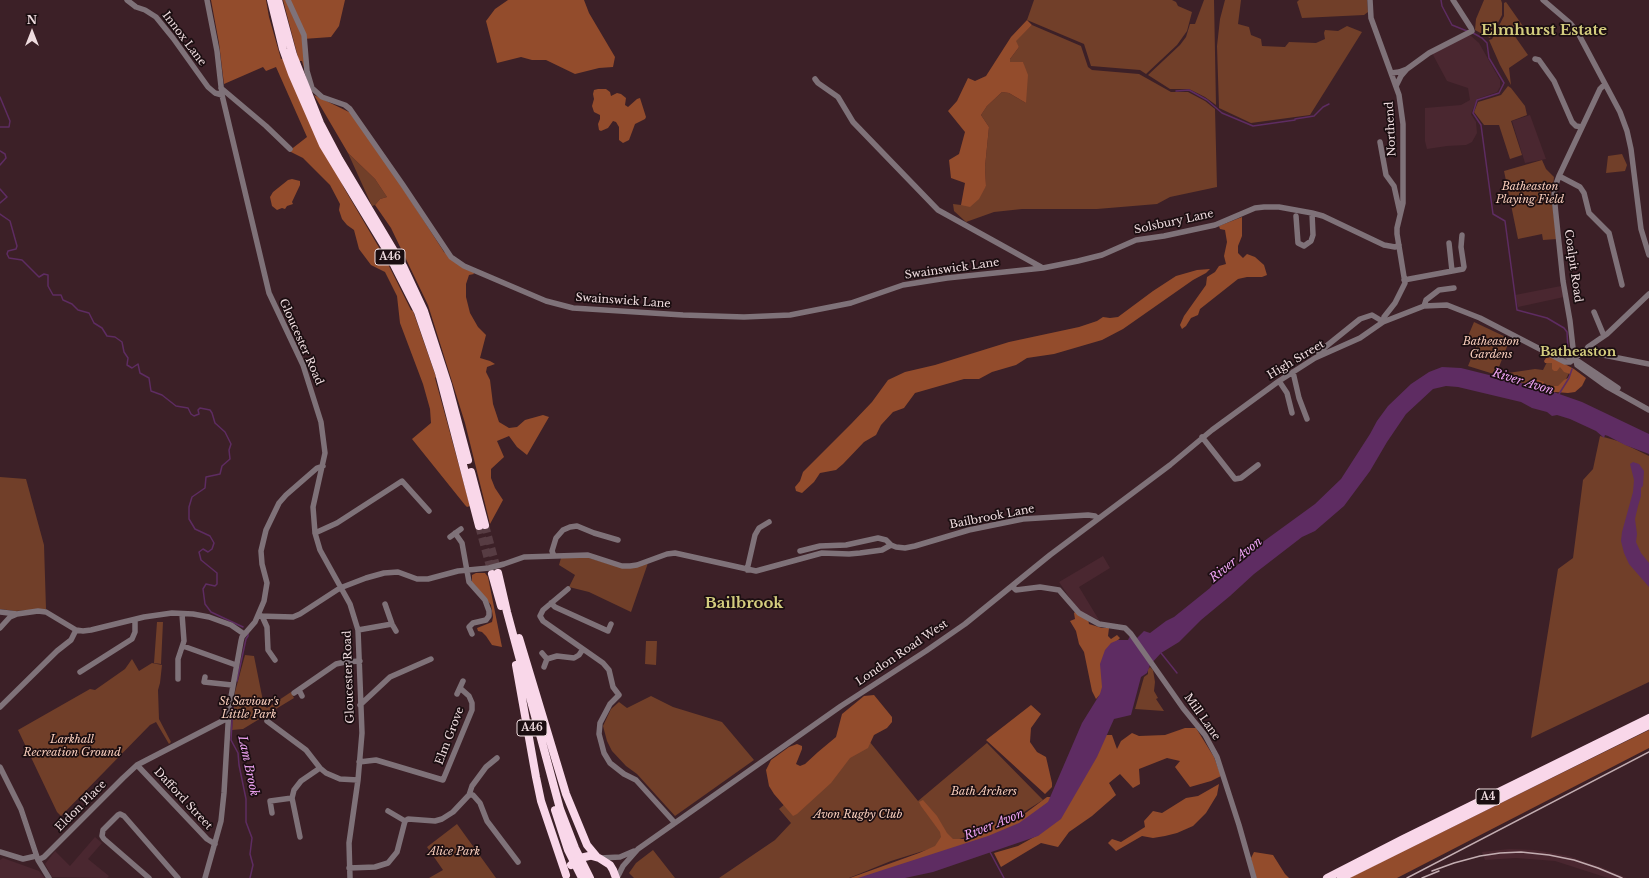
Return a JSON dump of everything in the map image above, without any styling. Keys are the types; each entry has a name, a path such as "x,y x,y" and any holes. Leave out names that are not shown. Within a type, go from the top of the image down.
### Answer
{"highway":[{"name":"A46","path":"271,0 283,49 322,145 385,247 418,312 439,373 482,526 448,385 424,311 403,266 339,160 320,123 296,66 278,0"},
{"name":"A46","path":"582,878 568,850 557,819 516,665 495,574 502,590 560,809 574,848 590,878"},
{"path":"502,590 508,602 566,794 588,848 595,857 610,864 616,878"},
{"path":"516,665 541,801 565,877"},
{"name":"A4","path":"1327,878 1649,718"},
{"name":"A4","path":"1341,878 1649,725"},
{"path":"565,877 571,865 580,858 595,857"}],"street":[{"name":"Innox Lane","path":"127,0 136,7 145,10 156,17 208,87 215,94 222,95"},
{"name":"Gloucester Road","path":"207,0 217,52 222,95 269,292 302,365 322,422 325,452 323,466 312,507 315,533 320,550 354,614 358,630 362,733 358,780 349,842 350,878"},
{"name":"Swainswick Lane","path":"288,0 304,35 307,71 312,88 322,97 345,105 350,109 451,257 464,266 546,301 573,308 599,311 706,316 783,316 851,304 903,285 947,278 1043,268"},
{"name":"Northend","path":"1370,0 1371,16 1401,104 1403,124 1402,202 1397,228 1398,245 1405,282"},
{"path":"1396,86 1401,76 1407,69 1430,52 1470,33 1471,28 1453,0"},
{"path":"1546,1 1578,33 1620,112 1627,131 1631,149 1641,229 1649,255"},
{"path":"1535,59 1539,60 1554,81 1572,122 1576,126 1582,127"},
{"path":"1391,73 1407,69"},
{"path":"815,79 818,83 838,97 853,122 938,210 1027,261 1043,268"},
{"path":"1605,84 1600,88 1558,176 1580,187 1584,193 1590,213 1609,233 1622,285"},
{"path":"221,88 266,126 290,149"},
{"path":"1380,142 1386,175 1394,186 1400,213"},
{"name":"Coalpit Road","path":"1558,176 1554,196 1563,281 1575,359"},
{"name":"Solsbury Lane","path":"1043,268 1102,255 1136,240 1164,236 1214,225 1255,208 1279,207 1312,213 1323,216 1384,245 1395,247 1398,245"},
{"path":"1296,216 1298,244 1304,246 1311,241 1313,235 1312,213"},
{"path":"1319,356 1319,352 1360,318 1372,315 1383,322 1384,317 1400,295 1405,282 1464,267 1461,247 1462,235"},
{"path":"1449,243 1452,271"},
{"path":"1424,306 1426,300 1439,290 1454,288"},
{"path":"1585,352 1588,347 1604,336 1649,294"},
{"name":"High Street","path":"1170,465 1202,437 1293,372 1319,356 1360,338 1383,322 1424,306 1447,305 1472,314 1533,346 1575,359"},
{"path":"1594,312 1604,336"},
{"path":"1575,359 1580,354 1591,352 1649,364"},
{"path":"1575,359 1614,386 1649,406"},
{"path":"1575,359 1579,368 1606,386 1649,410"},
{"path":"1293,372 1299,398 1307,419"},
{"path":"1279,381 1287,393 1292,413"},
{"path":"1202,437 1235,480 1241,478 1258,465"},
{"name":"London Road West","path":"595,857 620,857 638,849 841,706 964,625 1050,555 1170,465"},
{"path":"205,878 220,821 224,793 228,718 232,685 241,641 244,634 260,616 264,601 267,582 262,564 261,551 266,530 279,503 286,494 300,480 317,468 323,466"},
{"path":"315,533 337,523 402,481 428,511"},
{"name":"Bailbrook Lane","path":"800,551 820,546 846,545 878,538 886,540 891,545 896,547 905,548 969,530 1023,520 1088,515 1095,516 1098,519"},
{"path":"746,570 756,532 769,522"},
{"path":"554,556 552,550 556,538 563,530 570,527 577,526 618,540"},
{"path":"450,537 461,529"},
{"path":"455,533 462,543 471,585 485,600 489,611 489,616 486,620 473,624 469,627 472,634"},
{"name":"Bailbrook Lane","path":"260,616 292,617 300,614 340,588 366,578 391,572 404,573 422,580 468,570 489,568 524,556 569,557 588,555 622,566 630,566 637,565 666,554 676,553 746,570 761,571 822,553 860,553 882,550 891,545"},
{"name":"Mill Lane","path":"1012,586 1016,590 1040,587 1059,590 1076,611 1099,624 1125,628 1131,634 1205,735 1217,757 1254,878"},
{"path":"568,589 541,612 541,620 603,663 609,670 613,687 619,695 610,704 600,723 599,734 604,753 610,763 624,774 636,780 675,823"},
{"path":"552,603 555,608 608,632 611,624"},
{"path":"385,604 396,631"},
{"path":"0,612 17,614 38,611 46,612 76,630 91,630 144,617 182,614 209,617 231,625 244,634"},
{"path":"0,628 10,617 17,614"},
{"path":"178,680 178,659 183,646 182,614"},
{"path":"260,616 267,627 268,650 274,660"},
{"path":"80,672 132,639 135,632 135,620"},
{"path":"358,630 392,624"},
{"path":"0,707 70,640 76,630"},
{"path":"183,646 236,665"},
{"path":"547,659 557,656 574,658 579,655 583,649"},
{"path":"542,653 547,659"},
{"path":"360,705 390,677 431,659"},
{"path":"544,667 547,659"},
{"path":"302,696 296,692 336,664 360,661"},
{"path":"204,677 204,682 232,685"},
{"name":"Elm Grove","path":"457,694 462,681"},
{"name":"Elm Grove","path":"359,762 376,760 443,780 472,710 472,703 469,696 460,688"},
{"name":"Eldon Place","path":"37,858 44,857 122,778 137,766 228,718"},
{"path":"267,721 306,750 320,768 333,777 358,780"},
{"path":"405,821 408,819 414,819 435,821 442,819 453,812 469,795 472,786 486,767 497,758"},
{"name":"Dafford Street","path":"137,766 207,839 215,844"},
{"path":"0,767 23,813 37,858 49,878"},
{"path":"300,837 292,798 294,790 297,784 320,768"},
{"path":"469,795 473,795 480,802 487,821 518,862"},
{"path":"272,813 270,801 292,798"},
{"path":"388,811 405,821"},
{"path":"149,878 102,836 103,830 118,815 122,814 178,878"},
{"path":"349,868 375,867 388,863 396,852 405,821"},
{"name":"London Road West","path":"616,878 623,866 638,849"},
{"path":"0,852 23,859 37,858"}],"shaded area":[{"path":"211,0 266,0 269,17 281,59 284,58 344,188 384,256 411,310 413,311 436,377 435,378 470,506 467,507 465,505 412,439 431,423 430,409 423,384 400,323 397,296 385,272 371,265 359,249 354,230 342,219 339,210 340,204 330,185 303,158 289,151 307,137 276,67 266,71 263,67 224,84 219,43"},
{"path":"283,0 345,0 339,26 331,37 303,39 307,78 302,61 299,61"},
{"path":"508,0 584,0 589,13 615,57 613,67 599,68 575,74 546,60 532,60 521,57 497,63 486,21 495,9"},
{"path":"1027,20 1032,25 1016,41 1019,47 1010,59 1010,62 1023,62 1028,75 1026,103 1009,93 1002,92 987,106 981,115 989,127 985,167 986,186 979,199 970,207 961,205 965,183 951,178 949,160 959,154 965,132 948,111 957,101 968,78 975,81 986,76 1011,37"},
{"path":"1470,35 1479,43 1500,80 1500,87 1497,92 1477,99 1471,114 1476,122 1477,133 1472,142 1466,145 1427,149 1425,141 1425,108 1461,105 1470,100 1468,88 1447,81 1432,53"},
{"path":"606,89 610,92 611,96 617,93 621,94 626,98 625,105 628,107 640,98 646,117 635,124 629,140 623,143 619,140 619,127 616,122 613,121 608,128 601,131 599,130 598,124 600,115 594,112 592,106 594,90"},
{"path":"314,95 351,113 384,159 444,252 472,270 474,274 469,275 466,284 466,297 470,313 478,327 486,335 480,358 495,364 487,367 486,372 490,380 493,404 499,422 509,428 517,427 525,420 543,415 549,417 527,455 517,447 509,436 497,441 504,457 491,469 491,478 495,488 503,500 490,524 465,423 428,305 391,228 375,205 380,199 387,197 375,179 348,153"},
{"path":"1530,115 1546,159 1525,163 1512,121"},
{"path":"292,179 300,181 300,185 292,202 293,204 287,206 285,209 282,208 277,210 272,206 270,197 273,192 288,180"},
{"path":"1242,217 1242,236 1238,246 1238,253 1243,258 1247,254 1255,257 1264,265 1267,275 1262,277 1247,277 1238,279 1200,309 1198,315 1191,318 1182,329 1180,325 1184,316 1206,285 1207,277 1215,272 1219,266 1226,264 1224,256 1227,242 1225,230 1220,229 1219,226"},
{"path":"1210,269 1123,329 1102,340 1054,354 1027,358 1016,365 992,372 979,379 964,379 915,393 904,408 893,412 881,425 876,435 864,442 836,470 820,473 814,482 802,493 796,491 795,487 800,481 803,472 872,402 888,380 905,372 935,365 1009,342 1079,327 1097,321 1103,317 1118,317 1176,276 1197,270"},
{"path":"1561,286 1564,297 1518,307 1515,295"},
{"path":"1552,357 1574,369 1586,378 1582,386 1575,392 1555,392 1550,394 1528,387 1531,379 1544,382 1544,387 1546,388 1549,386 1558,386 1568,378 1570,374 1564,372 1560,367 1557,371 1554,371 1552,369 1552,363 1545,363 1544,361 1546,358"},
{"path":"1442,367 1461,368 1545,389 1582,402 1649,434 1649,454 1625,445 1608,436 1605,435 1604,438 1596,431 1570,419 1557,415 1552,416 1547,412 1532,408 1521,402 1458,387 1446,386 1433,389 1406,414 1370,471 1344,506 1315,531 1302,537 1254,574 1201,620 1179,642 1161,653 1150,665 1147,673 1141,677 1131,715 1114,719 1097,757 1061,819 1038,836 933,872 905,878 858,878 988,836 1019,823 1048,802 1082,723 1100,694 1102,687 1100,664 1105,650 1111,643 1118,640 1128,640 1130,636 1137,638 1144,631 1150,633 1174,617 1210,588 1216,580 1232,570 1260,544 1315,504 1341,479 1388,406 1411,384 1429,372"},
{"path":"1633,462 1639,464 1644,471 1643,486 1641,488 1641,496 1635,519 1637,534 1636,542 1641,553 1649,563 1649,587 1629,564 1621,541 1633,492 1634,480 1630,464"},
{"path":"1103,556 1110,568 1079,587 1099,620 1078,610 1059,582"},
{"path":"476,573 485,573 488,577 502,647 492,645 482,632 478,631 477,628 492,622 493,617 491,605 472,582 472,575"},
{"path":"1075,612 1088,619 1089,624 1102,628 1109,628 1108,636 1111,639 1117,635 1120,638 1116,642 1106,688 1096,699 1092,691 1084,652 1079,644 1076,631 1070,621 1075,619"},
{"path":"874,695 892,717 892,722 887,728 874,735 868,748 850,758 831,783 793,816 769,786 766,770 771,760 789,747 797,744 802,746 802,749 796,764 800,766 805,764 836,737 842,714 864,696"},
{"path":"1031,705 1041,714 1031,728 1030,742 1037,752 1046,757 1052,783 1052,787 1045,794 986,740"},
{"path":"1185,728 1196,728 1214,757 1221,776 1211,781 1190,787 1175,767 1180,761 1167,758 1139,769 1140,784 1133,788 1120,774 1109,783 1116,795 1092,816 1069,832 1058,847 1041,843 1001,867 994,853 1018,846 1036,836 1105,735 1112,735 1117,749 1121,741 1132,733 1139,736 1165,735"},
{"path":"1649,730 1649,748 1397,878 1349,878"},
{"path":"1219,784 1217,795 1206,813 1193,826 1177,833 1165,836 1153,838 1142,836 1116,851 1108,843 1112,839 1121,842 1145,827 1144,821 1153,811 1162,813 1186,798 1198,796"},
{"path":"1047,797 1055,797 1016,828 864,878 850,878 935,846 941,837 940,832 921,806 919,802 923,800 937,816 947,833 953,839 965,839 1006,819 1023,815"},
{"path":"95,837 102,843 88,859 109,876 107,878 52,877 45,864 55,851 70,866"},
{"path":"1509,849 1535,850 1568,856 1601,867 1627,878 1608,878 1555,861 1516,858 1485,860 1482,852"},
{"path":"1254,852 1273,855 1289,878 1255,878 1251,858"},
{"path":"3,858 39,871 45,878 0,878 0,860"}],"green space":[{"path":"1034,0 1172,0 1176,2 1178,6 1192,12 1187,31 1177,45 1146,74 1140,70 1091,66 1084,44 1027,20"},
{"path":"1204,0 1214,0 1216,105 1205,97 1189,89 1170,89 1148,75 1180,45 1186,37 1190,24 1195,24"},
{"path":"1225,0 1241,0 1238,24 1249,27 1251,35 1261,39 1262,46 1285,47 1289,42 1316,43 1325,39 1325,30 1338,31 1347,26 1362,32 1310,115 1251,123 1219,108 1217,46 1220,19"},
{"path":"1299,0 1367,0 1368,12 1364,15 1302,18 1297,2"},
{"path":"1484,0 1501,0 1502,3 1502,15 1490,38 1475,30 1476,19"},
{"path":"1506,2 1525,29 1514,35 1528,55 1509,68 1511,85 1489,40 1492,39 1504,16 1504,3"},
{"path":"1032,25 1081,46 1088,67 1092,70 1139,74 1171,92 1188,92 1205,101 1215,109 1217,187 1170,197 1157,204 1097,209 1022,209 994,212 966,222 954,211 953,204 961,205 986,186 985,167 989,127 981,115 987,106 1002,92 1009,93 1026,103 1023,62 1010,63 1010,59 1019,47 1015,41"},
{"path":"1508,86 1525,106 1527,115 1511,121 1522,155 1510,159 1499,125 1484,125 1474,112 1478,102 1501,95"},
{"path":"348,153 375,179 387,197 380,199 375,205 372,206"},
{"path":"1622,154 1627,165 1625,171 1606,173 1608,156"},
{"name":"Batheaston Playing Field","path":"1542,160 1546,169 1554,177 1553,186 1550,187 1557,239 1543,240 1542,234 1518,239 1504,171"},
{"name":"Batheaston Gardens","path":"1474,322 1510,339 1497,372 1508,373 1535,369 1543,370 1548,360 1571,369 1560,391 1537,385 1526,384 1468,366 1477,344 1466,341"},
{"path":"1600,436 1618,441 1649,456 1649,682 1531,738 1558,569 1573,558 1583,480 1593,469"},
{"path":"0,477 26,479 44,545 46,609 15,611 0,609"},
{"path":"586,557 619,567 648,563 631,612 589,592 569,587 575,575 559,565 561,558"},
{"path":"157,622 163,622 161,664 154,663"},
{"path":"646,641 657,641 656,665 645,664"},
{"name":"St Saviour's Little Park","path":"245,655 254,656 264,706 267,708 291,692 294,698 243,729 232,730 235,692"},
{"name":"Larkhall Recreation Ground","path":"132,659 139,671 152,663 162,665 158,690 159,719 171,742 169,744 156,722 150,725 61,816 57,812 18,730 90,689 95,690 125,669"},
{"path":"1150,667 1153,670 1155,682 1154,691 1158,698 1156,699 1164,711 1135,709 1144,677 1148,674 1148,669"},
{"path":"651,696 673,707 722,722 754,760 675,816 637,774 626,766 612,751 607,741 603,726 611,709 619,702 627,708"},
{"name":"Avon Rugby Club","path":"865,736 918,801 987,743 1043,800 1016,817 952,842 891,861 849,878 719,878 775,840 791,823 779,809"},
{"name":"Alice Park","path":"457,824 496,878 429,878 443,870 427,847"},
{"path":"653,850 675,878 634,878 629,873 636,863"}],"waterway":[{"path":"1441,0 1442,6 1452,25 1467,31"},
{"path":"1473,33 1487,43 1489,58 1504,83 1499,93 1477,100 1473,113 1481,125 1493,214 1505,221 1517,310 1547,318 1564,328 1567,332 1568,351"},
{"path":"1176,91 1189,90 1207,100 1222,113 1253,126 1314,116 1323,107 1329,104"},
{"name":"Lam Brook","path":"0,97 10,121 9,127 0,127"},
{"name":"Lam Brook","path":"0,151 5,154 6,158 0,165"},
{"name":"Lam Brook","path":"0,189 7,197 0,203"},
{"name":"Lam Brook","path":"0,214 10,221 17,246 16,249 8,251 7,254 9,258 22,260 39,277 44,274 48,275 48,286 53,295 61,295 63,300 72,304 78,310 89,313 94,323 102,328 107,336 115,337 122,342 124,352 128,358 127,365 132,368 138,364 140,373 149,378 151,391 162,395 176,406 188,408 194,416 199,414 198,410 200,408 210,410 215,423 225,432 231,444 229,450 230,459 222,466 220,474 206,477 205,488 192,497 189,507 189,519 195,529 210,536 214,543 212,549 208,552 203,549 199,552 201,560 217,573 217,584 215,586 206,584 203,589 205,604 211,612 243,627"},
{"path":"1559,394 1569,378 1572,369"},
{"name":"Lam Brook","path":"237,681 248,633"},
{"path":"1161,653 1177,673"},
{"name":"Lam Brook","path":"233,702 231,740 238,753 246,799 246,822 252,838 250,854 253,865 250,878"},
{"path":"990,852 1004,878"}],"tunnel":[{"path":"485,525 498,573"},
{"path":"479,526 492,574"}],"railway":[{"path":"1407,878 1649,752"},
{"path":"1432,871 1480,856 1521,852 1549,855 1574,860 1622,878"},
{"path":"1422,878 1439,871"}],"district":[{"name":"Elmhurst Estate","path":"1544,31"},
{"name":"Batheaston","path":"1578,352"},
{"name":"Bailbrook","path":"744,604"}],"water label":[{"name":"River Avon","path":"1523,382"},
{"name":"River Avon","path":"1236,560"},
{"name":"River Avon","path":"994,825"}],"park label":[{"name":"Bath Archers","path":"984,792"}]}
